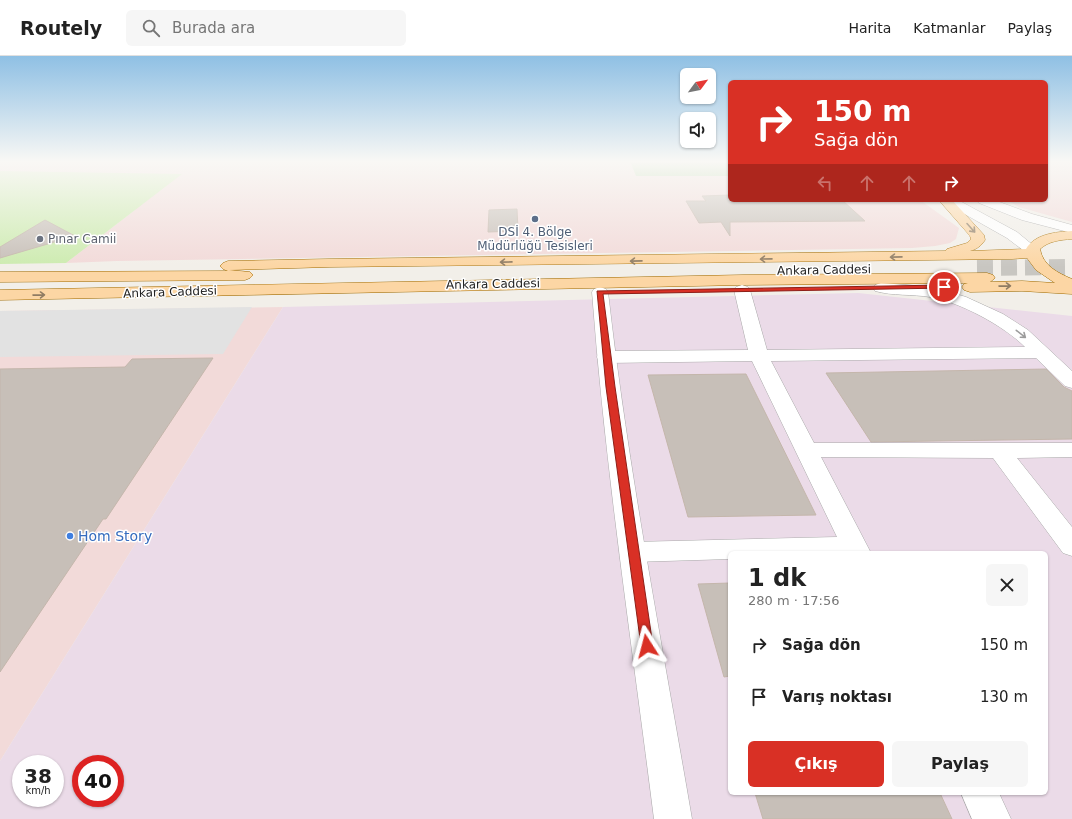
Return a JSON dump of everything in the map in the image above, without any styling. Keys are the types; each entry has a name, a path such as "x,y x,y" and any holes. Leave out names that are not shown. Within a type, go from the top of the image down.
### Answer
{"main road":[{"path":"920,257 961,250 972,246 978,240 975,231 946,202"},
{"path":"1072,235 1046,239 1036,245 1033,252 1038,263 1044,269 1072,285"},
{"path":"107,276 224,266 329,263 1012,256 1033,252"},
{"name":"Ankara Caddesi","path":"0,277 982,273 743,280 0,295"},
{"path":"127,293 326,297 1022,286 1072,289"}],"street":[{"path":"953,202 1018,239 1033,252"},
{"path":"988,202 1015,213 1072,229"},
{"path":"988,221 1013,226 1024,225 1027,223 1024,218 1015,213"},
{"path":"881,288 932,292 960,300 997,318 1022,334 1072,382"},
{"path":"633,552 857,549 759,356 742,290"},
{"path":"600,292 606,357 633,552 673,819"},
{"path":"606,357 1041,352"},
{"path":"806,450 1072,450"},
{"path":"999,451 1072,546"},
{"path":"980,795 992,819"}],"shaded area":[{"name":"DSİ 4. Bölge Müdürlüğü Tesisleri","path":"0,197 728,197 728,202 923,202 959,228 956,239 950,243 912,248 66,263 135,210 0,239"},
{"path":"1048,197 1072,197 1072,222 1019,207 1010,202 1048,202"},
{"path":"858,293 1072,316 1072,819 0,819 0,761 283,307"},
{"path":"252,307 223,354 0,357 0,311"},
{"name":"Hom Story","path":"283,307 0,761 0,311"}],"green space":[{"path":"0,197 153,197 66,263 0,264"}],"building":[{"path":"702,197 728,197 728,202 844,202 865,221 730,222 730,236 721,222 699,223 686,201 706,201"},
{"path":"517,209 518,231 488,232 489,210"},
{"name":"Pınar Camii","path":"45,220 75,236 0,258 0,247"},
{"path":"213,358 106,519 103,519 0,672 0,369 125,367 132,359"},
{"path":"1046,369 1064,387 1072,391 1072,439 871,442 826,373"},
{"path":"746,374 816,515 688,517 648,375"},
{"path":"728,583 728,676 724,677 698,584"},
{"path":"756,795 941,795 952,819 763,819"}],"tunnel":[{"path":"977,268 1072,267"}],"place":[{"name":"DSİ 4. Bölge Müdürlüğü Tesisleri","path":"535,219"},
{"name":"Pınar Camii","path":"40,239"},
{"name":"Hom Story","path":"70,536"}],"route":[{"path":"647,646 606,357 600,292 944,287"}]}
